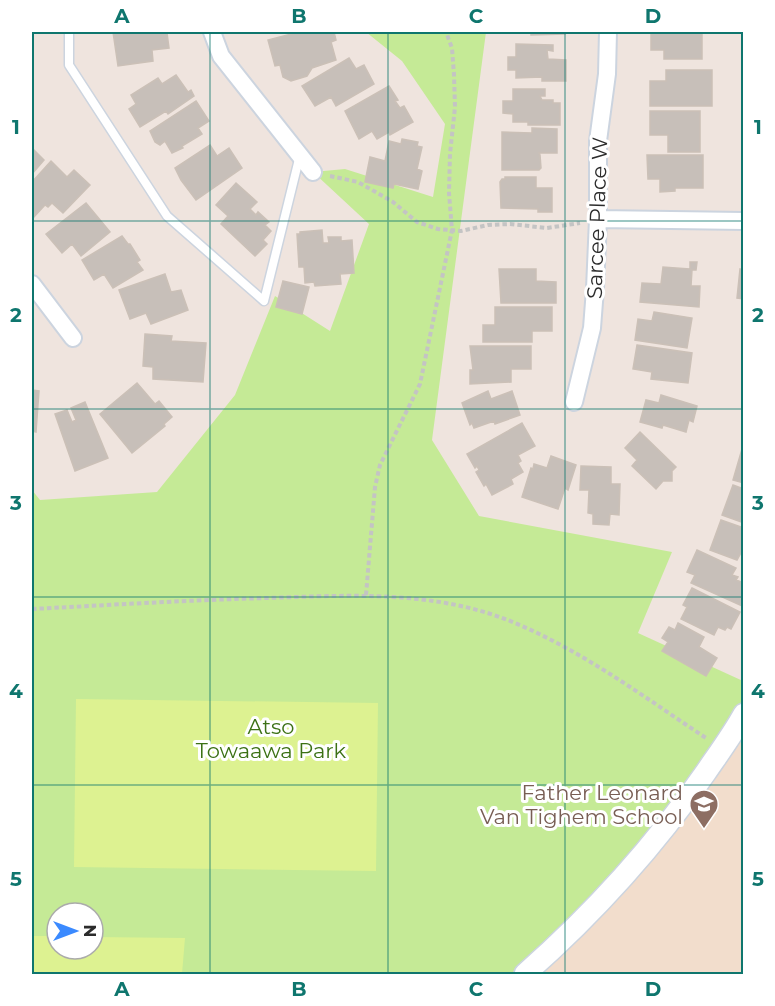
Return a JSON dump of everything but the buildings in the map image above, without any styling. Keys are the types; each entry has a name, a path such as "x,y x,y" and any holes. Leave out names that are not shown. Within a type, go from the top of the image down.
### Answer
{"street":[{"path":"212,32 221,56 313,171"},
{"name":"Sarcee Place W","path":"574,402 592,328 598,219 598,141 607,74 608,32"},
{"path":"598,219 744,221"},
{"path":"32,284 73,338"},
{"path":"525,975 589,914 642,856 685,801 742,721"}],"lane":[{"path":"69,32 69,65 167,216 264,301 300,155"}],"path":[{"path":"366,595 380,465 420,384 452,230 449,193 455,107 452,48 446,32"},
{"path":"313,171 358,182 393,202 417,222 438,229 461,231 488,225 510,224 547,228 598,219"},
{"path":"32,609 366,595 461,606 514,622 559,643 721,749"}],"shaded area":[{"name":"Father Leonard Van Tighem School","path":"743,727 743,974 525,974"}],"green space":[{"name":"Atso Towaawa Park","path":"366,32 486,32 432,440 479,516 672,552 638,633 743,681 743,714 685,801 525,974 32,974 32,490 40,500 157,492 235,395 275,296 330,331 369,224 313,172 345,169 433,197 445,124 402,61"},
{"path":"76,699 378,703 376,871 74,867"},
{"path":"32,936 45,936 45,961 105,961 105,937 185,938 182,974 32,974"}],"place":[{"name":"Father Leonard Van Tighem School","path":"704,830"}]}
